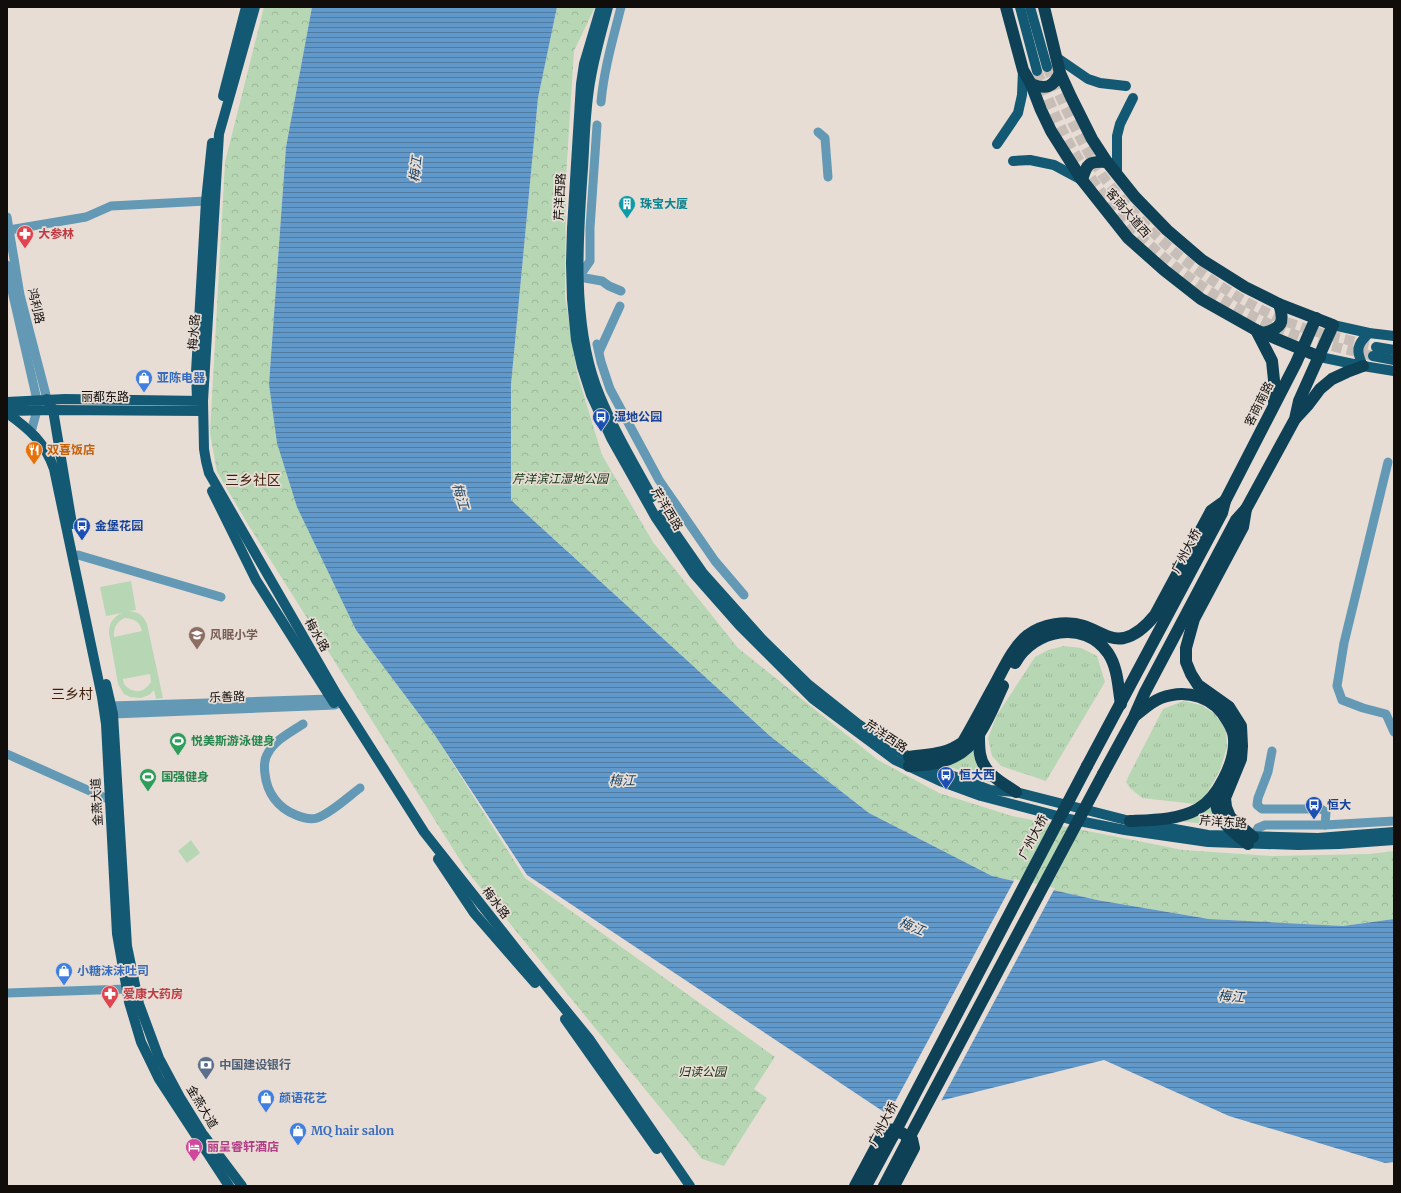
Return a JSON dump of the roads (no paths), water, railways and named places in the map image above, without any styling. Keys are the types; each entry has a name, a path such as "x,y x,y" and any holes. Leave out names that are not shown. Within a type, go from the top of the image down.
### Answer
{"highway":[{"name":"客商大道西","path":"1006,7 1023,70 1031,84 1051,131 1082,180 1104,210 1128,238 1200,299 1259,332 1320,357"},
{"path":"1044,7 1060,72 1071,97 1092,139 1107,162 1136,197 1167,230 1202,260 1245,287 1279,304 1333,325 1320,357 1299,400 1295,419"},
{"path":"1031,84 1039,87 1047,87 1053,84 1060,72"},
{"path":"1082,180 1085,170 1089,164 1096,161 1107,162"},
{"path":"1274,406 1275,390 1272,361 1259,332 1278,328 1281,324 1282,313 1279,304"},
{"name":"客商南路","path":"1225,501 1302,350 1316,318"},
{"path":"884,1186 1134,718 1144,692 1236,520 1246,509 1295,419 1308,406 1320,389 1332,379 1363,366"},
{"path":"909,761 953,749 963,742 1009,658 1029,635 1039,629 1053,624 1067,623 1083,626 1110,638 1123,638 1136,633 1147,625 1156,615 1211,511 1225,501"},
{"name":"广州大桥","path":"866,1186 1222,513 1225,501"},
{"path":"1246,509 1243,526 1194,620 1186,648 1186,662 1198,685 1229,707 1241,726 1241,759 1226,798 1226,807 1230,817 1250,840"},
{"path":"909,761 924,765 942,762 966,750 979,735 1005,681 1018,659 1029,646 1041,637 1054,632 1069,631 1083,634 1097,641 1108,653 1114,664 1121,704"},
{"path":"1134,718 1160,698 1174,694 1189,694 1204,698 1215,705 1225,716 1232,729 1234,738 1234,750 1231,762 1218,792 1216,805 1219,814 1238,836 1250,840"},
{"path":"979,735 980,755 986,769 994,778 1016,792"},
{"path":"1130,821 1181,816 1198,810 1207,804 1218,792"},
{"path":"855,1186 884,1132 888,1129 894,1129 912,1139 914,1148 894,1186"}],"main road":[{"name":"梅水路","path":"246,7 213,134 206,201 196,372 205,455 209,473 336,700 474,913 559,1010 682,1186"},
{"name":"梅水路","path":"200,406 219,134 255,7"},
{"name":"芹洋西路","path":"600,7 584,64 581,84 571,263 572,299 576,340 582,367 591,394 611,438 656,518 694,574 739,626 813,699 895,760 909,761"},
{"name":"芹洋西路","path":"608,7 594,58 587,104 579,226 579,278 584,338 596,386 607,412 662,515 703,573 762,639 809,684 858,724 909,761 940,781 981,796 1069,819"},
{"path":"1020,7 1042,69 1030,7"},
{"path":"1056,57 1088,79 1100,83 1126,86"},
{"path":"997,144 1018,112 1022,95 1023,70"},
{"path":"1117,174 1117,136 1120,124 1133,98"},
{"path":"1013,161 1030,160 1054,165 1082,180"},
{"path":"1333,325 1369,333 1394,336"},
{"path":"1363,366 1358,352 1358,346 1369,333"},
{"path":"1394,350 1374,352 1394,360"},
{"path":"1320,357 1394,371"},
{"name":"丽都东路","path":"7,402 200,406"},
{"name":"丽都东路","path":"7,412 40,403 53,410 200,406"},
{"name":"金燕大道","path":"40,403 53,410 78,556 112,710 126,946 139,1004 160,1058 181,1099 202,1133 242,1186"},
{"name":"金燕大道","path":"7,412 31,432 47,450 54,469 102,697 106,724 117,934 127,989 141,1042 159,1079 229,1186"},
{"path":"47,450 52,447 59,446"},
{"name":"梅水路","path":"336,700 424,832 590,1040 690,1186"},
{"path":"924,765 990,790 1016,792"},
{"name":"芹洋东路","path":"1016,792 1130,821 1208,835 1238,836"},
{"name":"芹洋东路","path":"1069,819 1124,830 1193,840 1318,838 1394,832"},
{"name":"芹洋东路","path":"1250,840 1339,844 1394,840"}],"street":[{"path":"601,102 603,78 622,7"},
{"path":"597,125 590,228 590,261 579,278 602,281 621,292"},
{"path":"818,132 825,138 828,177"},
{"path":"9,230 86,217 111,206 206,201"},
{"name":"鸿利路","path":"7,217 40,403 31,432"},
{"name":"鸿利路","path":"7,265 40,403"},
{"path":"620,306 598,348 610,389 659,480 715,561 744,595"},
{"path":"1388,462 1344,643 1337,686 1342,700 1363,708 1386,714 1394,732"},
{"path":"78,556 221,597"},
{"name":"乐善路","path":"112,710 336,700"},
{"path":"303,724 278,742 267,754 264,767 266,782 270,794 278,804 291,813 306,819 317,818 339,805 360,788"},
{"path":"1272,751 1268,772 1258,798 1258,805 1262,809 1321,809 1326,812 1325,825"},
{"path":"7,754 110,800"},
{"path":"1250,840 1258,828 1265,825 1325,825 1394,821"},
{"path":"7,993 127,989"}],"water":[{"name":"梅江","path":"312,7 557,7 538,98 511,385 511,500 770,736 869,813 992,876 1097,900 1209,919 1343,926 1394,919 1394,1162 1385,1163 1229,1116 1104,1060 887,1114 527,875 434,734 356,630 297,507 277,443 269,384 286,147"}],"tunnel":[{"path":"1047,67 1079,136 1102,175 1156,236 1217,284 1262,310 1296,325 1376,347"},
{"path":"1037,71 1064,134 1075,154 1113,206 1136,232 1162,256 1190,278 1250,315 1314,341 1373,356"}],"place":[{"name":"珠宝大厦","path":"627,219"},
{"name":"大参林","path":"25,249"},
{"name":"亚陈电器","path":"144,393"},
{"name":"湿地公园","path":"601,432"},
{"name":"双喜饭店","path":"34,465"},
{"name":"金堡花园","path":"82,541"},
{"name":"风眠小学","path":"197,650"},
{"name":"悦美斯游泳健身","path":"178,756"},
{"name":"恒大西","path":"946,790"},
{"name":"国强健身","path":"148,792"},
{"name":"恒大","path":"1314,820"},
{"name":"小糖沫沫吐司","path":"64,986"},
{"name":"爱康大药房","path":"110,1009"},
{"name":"中国建设银行","path":"206,1080"},
{"name":"颜语花艺","path":"266,1113"},
{"name":"MQ hair salon","path":"298,1146"},
{"name":"丽呈睿轩酒店","path":"194,1162"}],"district":[{"name":"三乡社区","path":"253,480"},
{"name":"三乡村","path":"72,694"}],"park label":[{"name":"芹洋滨江湿地公园","path":"560,479"},
{"name":"归读公园","path":"702,1072"}]}
